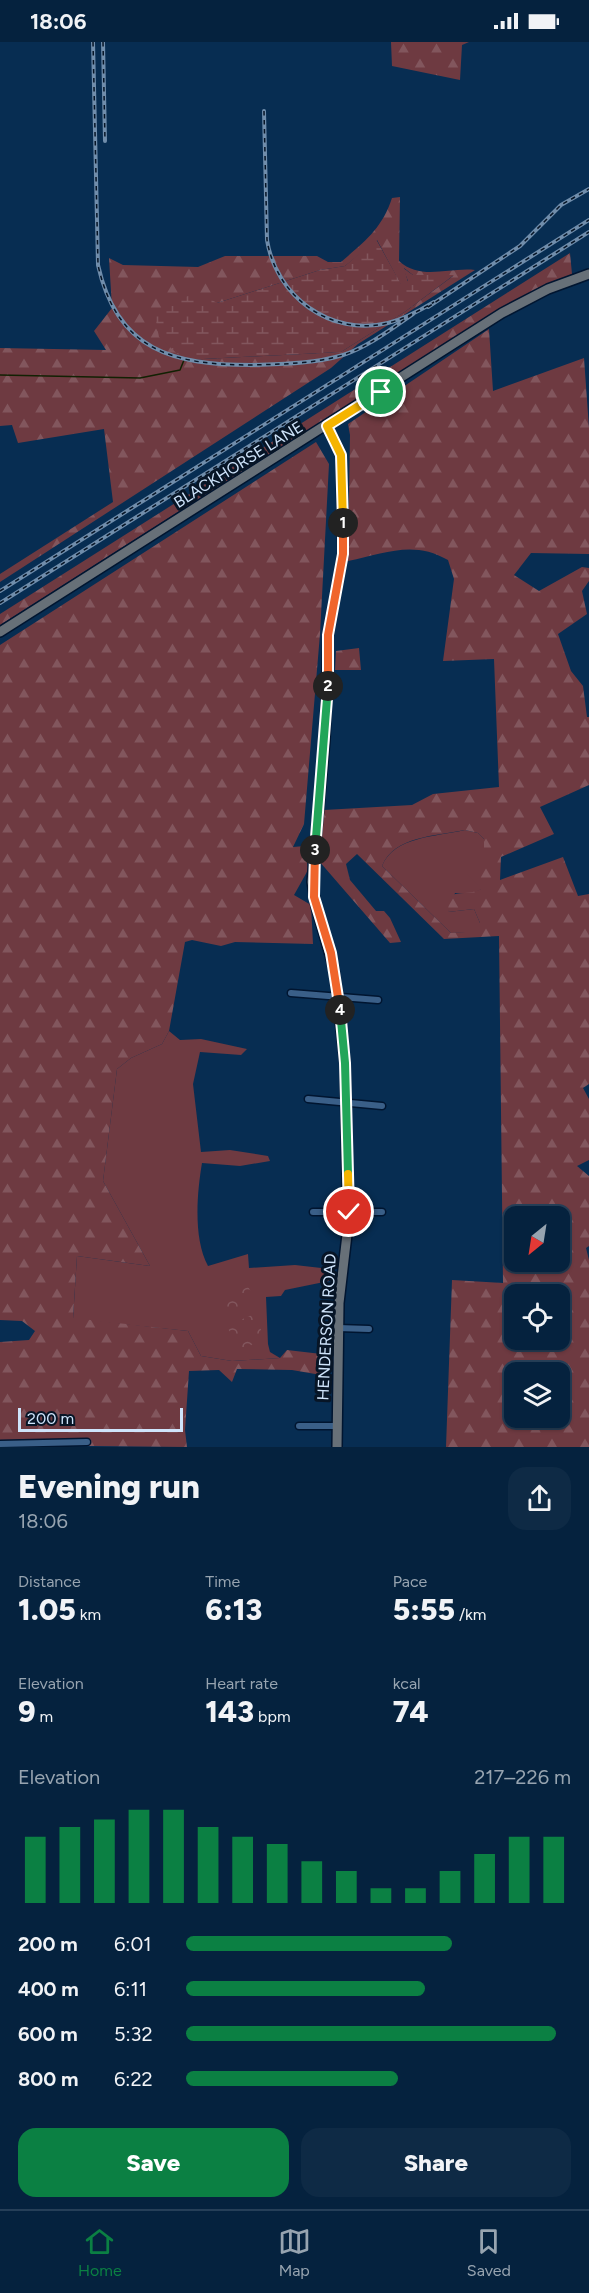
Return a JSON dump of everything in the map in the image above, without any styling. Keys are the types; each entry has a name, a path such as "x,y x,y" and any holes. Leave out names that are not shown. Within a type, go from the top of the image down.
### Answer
{"street":[{"name":"BLACKHORSE LANE","path":"0,632 502,313 548,289 589,274"},
{"name":"HENDERSON ROAD","path":"327,426 341,455 343,554 328,635 325,740 312,882 316,906 331,953 344,1040 349,1212 338,1328 337,1447"},
{"path":"291,993 378,1000"},
{"path":"308,1099 382,1106"},
{"path":"313,1212 382,1212"},
{"path":"338,1328 369,1329"},
{"path":"299,1426 336,1426"},
{"path":"0,1445 65,1445 87,1442"}],"green space":[{"path":"391,42 469,42 462,45 460,80 392,66"},
{"path":"400,197 399,261 408,267 426,272 475,270 358,344 331,368 0,582 0,574 113,502 104,429 18,443 12,425 0,426 0,348 106,350 94,331 112,308 109,258 123,265 198,267 225,256 317,256 328,262 341,262 378,227 392,198","holes":["377,240 401,285 408,282 404,268 413,275 453,276 406,311 341,352 185,360 160,337 217,303 320,270 345,266"]},
{"path":"376,239 401,284 408,281 403,268 413,275 454,275 406,311 341,352 184,360 159,337 155,315 173,300 200,293 217,303 320,270 345,266"},
{"path":"570,253 572,274 529,295 184,508 0,625 0,614"},
{"path":"489,329 493,391 584,358 589,428 589,554 531,553 514,575 539,591 582,567 589,568 589,581 582,591 587,614 558,634 571,671 583,686 587,717 589,717 589,785 540,807 554,834 501,857 500,880 563,857 578,896 589,894 589,1084 583,1088 589,1099 589,1160 577,1166 589,1176 589,1246 586,1248 589,1260 589,1447 446,1447 452,1280 503,1283 499,936 444,939 357,854 346,864 350,880 376,911 384,911 390,918 401,942 390,943 319,861 324,810 412,805 433,794 499,787 494,659 443,661 454,579 448,560 435,554 411,549 348,561 350,435 348,424","holes":["465,830 478,833 484,839 484,871 464,871 481,889 449,896 448,912 474,909 480,923 480,931 451,933 382,866 388,856 406,843 429,836"]},
{"path":"316,442 329,464 320,634 304,824 293,847 305,846 308,870 294,895 311,905 313,944 235,942 221,946 192,940 185,942 169,1031 162,1044 131,1058 117,1069 103,1181 150,1266 77,1256 73,1318 188,1331 201,1356 232,1361 280,1358 287,1350 330,1355 327,1376 292,1370 237,1369 232,1382 219,1370 189,1371 185,1430 187,1447 0,1445 0,1342 29,1340 35,1331 22,1321 0,1320 0,645"},
{"path":"359,648 361,670 335,670 336,651"},
{"path":"465,830 478,833 484,839 484,872 465,871 482,889 471,894 455,893 448,912 474,909 480,923 480,932 451,933 382,866 388,856 406,843"},
{"path":"169,1031 180,1040 201,1039 247,1049 241,1055 200,1052 193,1084 201,1152 230,1150 268,1156 270,1161 240,1166 202,1163 198,1229 203,1255 208,1266 248,1254 249,1268 295,1265 330,1269 329,1281 285,1290 281,1296 266,1297 268,1344 270,1352 280,1358 232,1361 201,1356 188,1331 73,1319 77,1256 150,1266 103,1181 117,1069 131,1058 162,1044"},
{"path":"248,1286 257,1306 232,1318 223,1298"},
{"path":"254,1314 265,1339 238,1351 227,1326"}],"waterway":[{"path":"0,375 140,378 180,370 184,360"}],"railway":[{"path":"93,42 98,265 107,294 119,317 135,334 153,347 174,356 198,361 252,365 298,363 332,358 352,352 413,314"},
{"path":"103,42 105,141"},
{"path":"264,111 267,240 272,260 294,295 309,308 327,318 346,324 367,326 400,319 434,302"},
{"path":"428,307 520,246 561,205 589,189"},
{"path":"0,591 589,220"},
{"path":"0,603 589,232"}],"route":[{"path":"349,1212 344,1040 331,953 316,906 312,882 325,740 328,635 343,554 341,455 327,426 381,392"}]}
